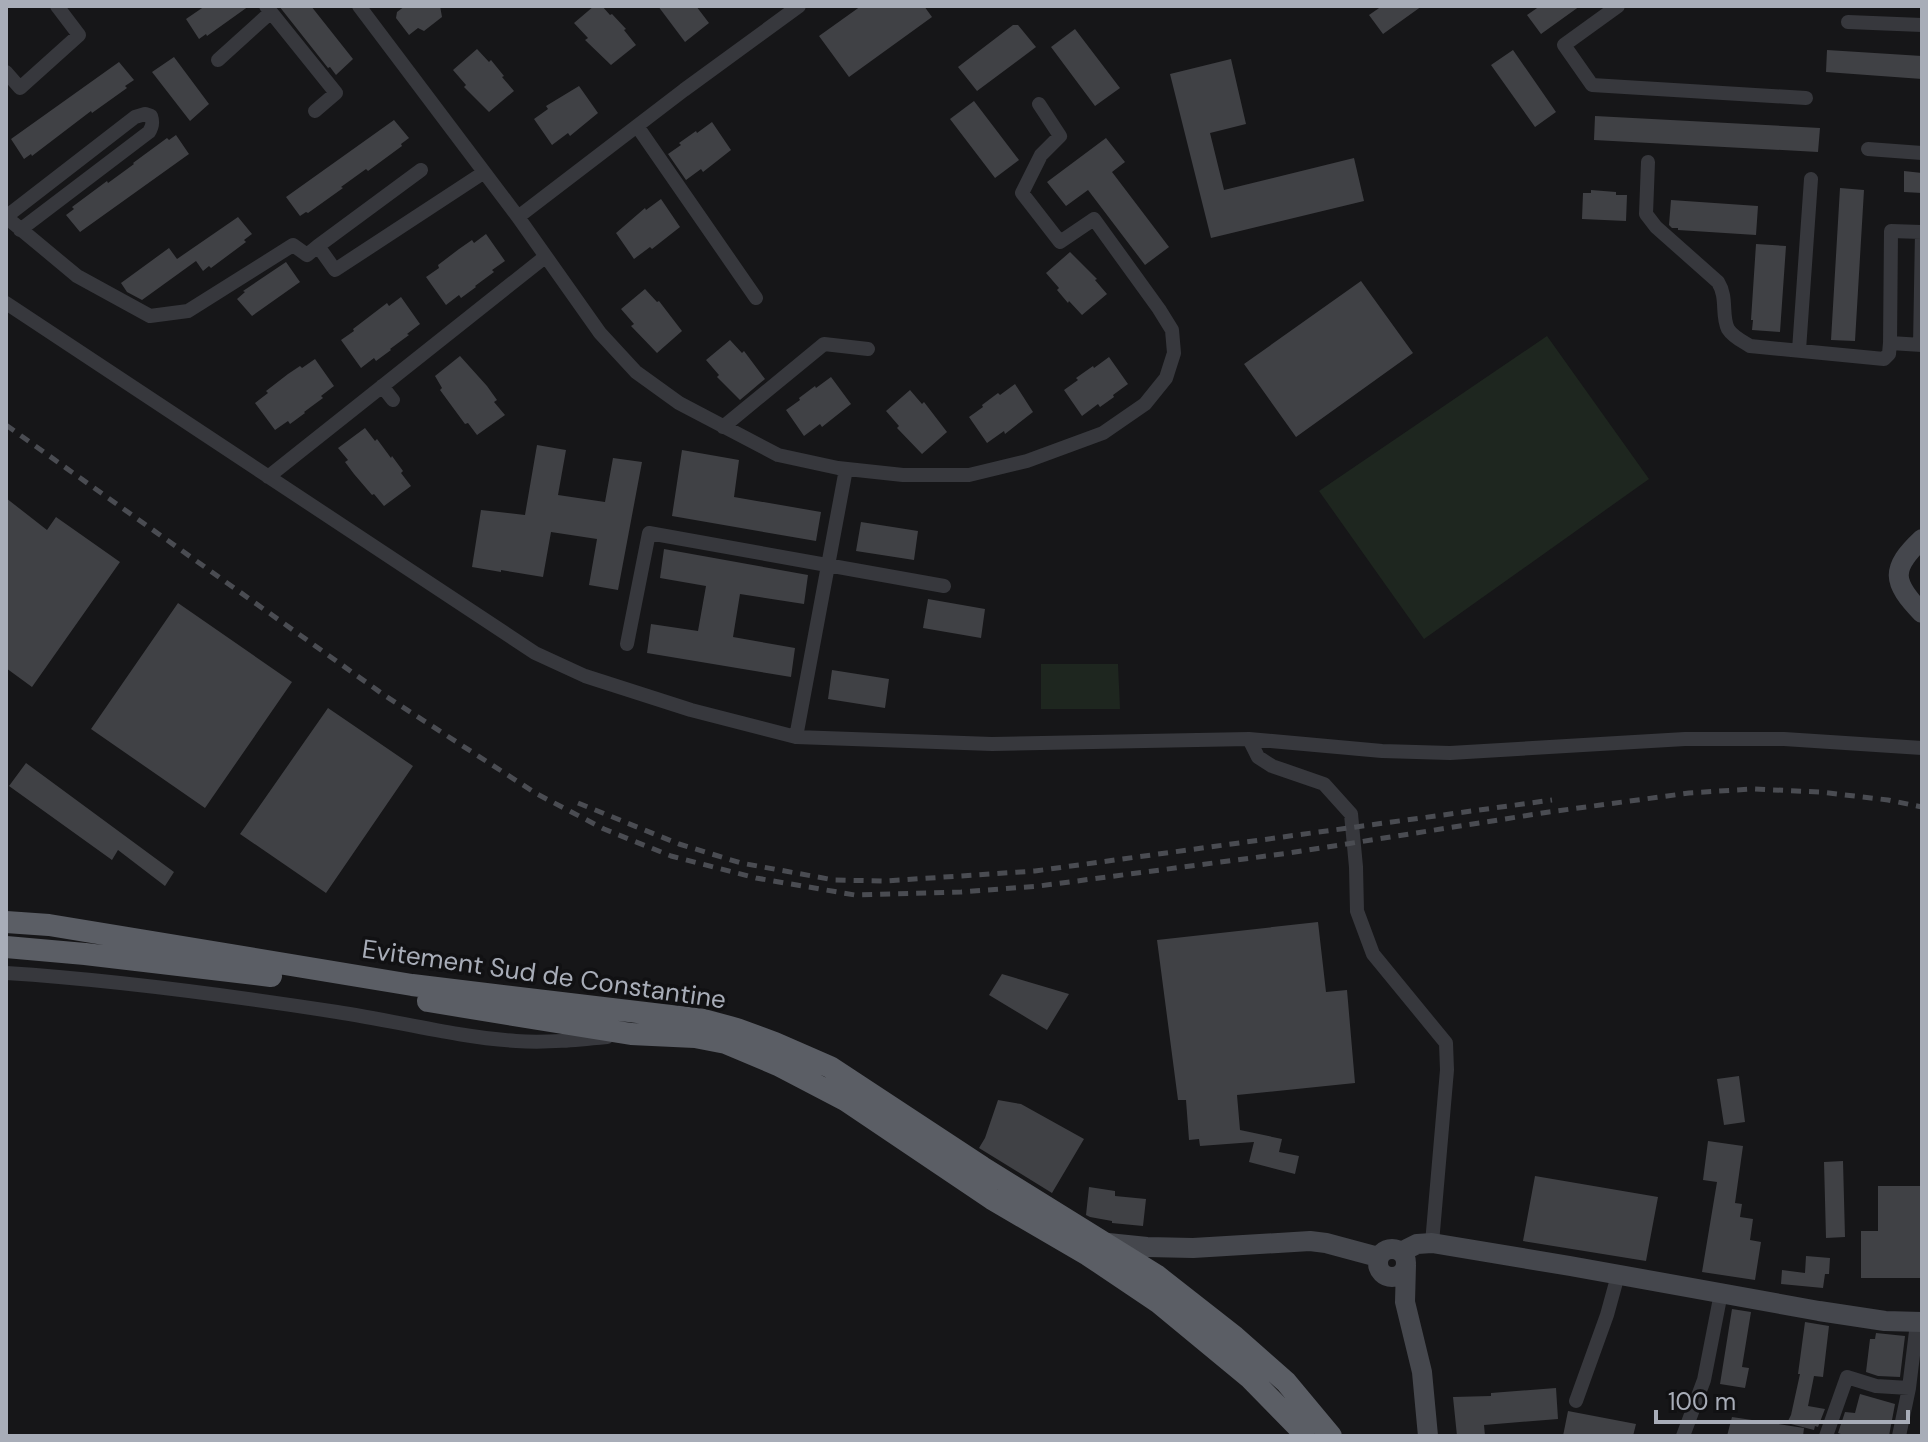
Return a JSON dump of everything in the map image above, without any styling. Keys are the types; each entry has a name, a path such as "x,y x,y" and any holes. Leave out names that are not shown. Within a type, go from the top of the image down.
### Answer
{"highway":[{"name":"Evitement Sud de Constantine","path":"6,922 49,925 412,985 704,1020 775,1043 830,1067 982,1167 1156,1275 1286,1382 1331,1436"},
{"name":"Evitement Sud de Constantine","path":"6,947 264,975 631,1034 695,1037 726,1043 778,1065 845,1100 992,1199 1088,1255 1158,1302 1250,1378 1304,1436"}],"main road":[{"path":"1922,539 1905,557 1898,572 1899,584 1907,598 1922,613"},
{"path":"1108,1243 1193,1248 1310,1241 1381,1266 1405,1302"},
{"path":"1403,1258 1417,1244 1432,1243 1885,1321 1919,1323"},
{"path":"1381,1266 1387,1249 1394,1249 1403,1258 1405,1302 1422,1372 1428,1436"}],"street":[{"path":"6,72 20,88 79,35 57,6"},
{"path":"359,6 518,217 600,333 636,372 679,403 778,455 846,469 903,475 969,475 1027,461 1103,433 1145,404 1166,378 1174,353 1172,330 1094,219 1060,242 1022,193 1041,155 1060,136 1039,104"},
{"path":"771,6 781,19"},
{"path":"518,217 799,6"},
{"path":"1618,6 1564,45 1592,85 1806,98"},
{"path":"218,60 268,9 336,93 315,111"},
{"path":"1848,22 1922,25"},
{"path":"20,230 149,132 153,122 151,116 135,117 6,217 20,230 77,276 150,316 188,311 293,245 307,255 421,170"},
{"path":"637,126 756,298"},
{"path":"1868,149 1922,153"},
{"path":"85,156 96,171"},
{"path":"1648,162 1646,214 1656,227 1718,282 1724,291 1727,327 1736,338 1750,346 1884,359 1889,354 1890,345 1891,231 1922,232 1921,345 1890,345"},
{"path":"318,246 335,270 483,173"},
{"path":"1799,350 1811,179"},
{"path":"268,477 545,257"},
{"path":"6,303 535,653 600,681 691,710 796,737 992,744 1249,739 1382,751 1450,753 1685,739 1784,739 1922,748"},
{"path":"723,427 824,344 868,349"},
{"path":"382,386 393,400"},
{"path":"796,737 846,469"},
{"path":"627,644 649,533 944,586"},
{"path":"1249,739 1258,757 1272,766 1324,784 1351,814 1357,911 1373,954 1446,1043 1447,1070 1432,1243"},
{"path":"6,973 202,991 467,1036 518,1041 568,1041 631,1034"},
{"path":"1576,1401 1618,1275"},
{"path":"1683,1436 1704,1380 1721,1293"},
{"path":"1899,1436 1919,1323"},
{"path":"1826,1436 1847,1377 1876,1386 1909,1388"}],"shaded area":[{"path":"1547,336 1649,479 1424,639 1319,491"},
{"path":"1041,664 1118,664 1120,709 1041,709"}],"building":[{"path":"205,6 249,6 199,39 186,19"},
{"path":"279,6 311,6 353,59 336,75"},
{"path":"405,6 440,6 442,17 424,31 418,28 409,35 396,18 397,12"},
{"path":"594,6 602,6 612,14 636,45 611,65 585,40 588,38 574,23"},
{"path":"658,6 696,6 709,23 685,42"},
{"path":"861,6 924,6 932,17 849,77 819,36"},
{"path":"1382,6 1422,6 1383,34 1369,15"},
{"path":"1540,6 1580,6 1541,34 1527,15"},
{"path":"1013,25 1018,25 1036,47 977,91 958,67"},
{"path":"1075,29 1120,88 1095,106 1051,47"},
{"path":"477,49 489,62 491,60 514,91 489,112 464,87 466,85 453,70"},
{"path":"1513,50 1556,112 1535,127 1491,65"},
{"path":"1827,50 1922,56 1922,79 1826,72"},
{"path":"174,57 209,104 190,121 152,72"},
{"path":"1231,59 1246,124 1210,133 1224,190 1354,158 1364,201 1211,238 1170,74"},
{"path":"119,62 134,80 125,86 127,88 24,159 11,139"},
{"path":"579,86 598,113 570,136 568,133 552,145 534,119 548,109 546,106"},
{"path":"974,101 1019,160 995,178 950,119"},
{"path":"1595,116 1820,128 1818,152 1594,140"},
{"path":"394,120 409,138 402,146 300,216 286,197"},
{"path":"712,122 731,150 703,172 701,169 686,180 668,154 681,145 679,143"},
{"path":"176,135 189,154 80,232 66,215 74,209 72,207 167,138 169,140"},
{"path":"1106,138 1125,162 1112,172 1169,247 1145,265 1088,190 1066,206 1047,182"},
{"path":"1904,171 1922,173 1922,193 1904,192"},
{"path":"1840,188 1864,190 1855,341 1831,340"},
{"path":"1591,190 1627,195 1626,221 1582,219 1583,193 1591,193"},
{"path":"661,199 680,227 634,259 616,233 645,208"},
{"path":"1671,200 1758,206 1756,235 1672,228 1669,225"},
{"path":"238,217 252,234 211,268 209,266 203,271 196,261 142,300 127,292 121,283 169,248 177,259"},
{"path":"486,234 505,261 476,287 446,305 426,277 459,249"},
{"path":"1756,244 1786,246 1780,332 1752,330"},
{"path":"1070,252 1097,279 1107,294 1082,315 1068,303 1046,273"},
{"path":"286,262 300,282 252,316 237,299 243,291"},
{"path":"1361,281 1413,353 1296,437 1244,364"},
{"path":"645,289 659,301 682,331 657,353 631,326 634,324 621,309"},
{"path":"401,297 420,324 391,350 361,368 341,340 387,303 389,306"},
{"path":"730,340 742,353 744,351 765,379 740,400 717,377 719,375 706,360"},
{"path":"460,356 487,386 497,400 494,402 505,415 477,435 440,390 442,388 435,376"},
{"path":"1109,357 1128,384 1100,407 1098,404 1082,416 1064,390 1078,380 1076,378"},
{"path":"315,359 334,386 305,413 275,430 255,403 288,374"},
{"path":"831,377 851,404 822,427 820,424 804,436 786,410"},
{"path":"1015,384 1033,412 1005,434 1004,431 987,443 969,417 998,393 1000,395"},
{"path":"910,390 922,404 924,402 947,432 922,454 897,428 899,426 886,411"},
{"path":"365,428 392,456 411,486 384,506 354,474 338,448"},
{"path":"537,445 566,450 558,495 605,502 613,458 642,462 618,590 589,585 597,539 551,532 543,577 472,567 481,510 525,515"},
{"path":"682,450 739,460 734,497 821,512 816,541 672,516"},
{"path":"6,498 47,530 56,517 120,562 32,687 6,668"},
{"path":"861,522 918,531 914,560 856,551"},
{"path":"664,549 808,575 804,604 740,594 733,637 795,648 791,677 647,653 651,624 698,631 706,586 660,578"},
{"path":"928,599 985,609 981,638 923,628"},
{"path":"178,603 292,682 205,808 91,729"},
{"path":"832,670 889,679 885,708 828,699"},
{"path":"328,708 413,766 326,893 240,834"},
{"path":"26,763 174,872 165,886 118,850 112,860 9,786"},
{"path":"1318,922 1326,992 1347,990 1355,1083 1237,1095 1240,1130 1282,1139 1279,1152 1299,1156 1295,1174 1249,1162 1254,1142 1200,1146 1199,1139 1189,1140 1186,1100 1178,1100 1157,940"},
{"path":"1002,974 1069,994 1047,1030 989,995"},
{"path":"1739,1076 1745,1122 1724,1125 1717,1079"},
{"path":"998,1100 1021,1104 1084,1139 1052,1193 979,1148"},
{"path":"1708,1141 1743,1146 1735,1203 1742,1204 1740,1217 1753,1219 1750,1240 1761,1242 1755,1280 1702,1272 1717,1182 1703,1180"},
{"path":"1843,1161 1845,1237 1826,1238 1824,1162"},
{"path":"1535,1176 1658,1197 1646,1261 1523,1241"},
{"path":"1878,1186 1922,1186 1922,1278 1861,1278 1861,1231 1878,1231"},
{"path":"1089,1187 1115,1191 1115,1196 1146,1199 1143,1226 1112,1223 1086,1215"},
{"path":"1806,1256 1830,1258 1829,1274 1825,1274 1823,1288 1781,1284 1782,1270 1805,1273"},
{"path":"1732,1309 1751,1312 1742,1367 1749,1368 1745,1388 1720,1384"},
{"path":"1805,1322 1829,1326 1823,1377 1814,1376 1808,1406 1825,1409 1814,1430 1787,1423 1800,1374"},
{"path":"1876,1333 1905,1336 1900,1377 1866,1372 1870,1339 1875,1339"},
{"path":"1556,1388 1558,1419 1484,1425 1485,1436 1457,1436 1453,1397"},
{"path":"1860,1394 1895,1404 1889,1436 1846,1436 1838,1433 1845,1412 1855,1413"},
{"path":"1568,1411 1636,1424 1633,1436 1563,1436"},
{"path":"1732,1417 1804,1428 1803,1436 1727,1436"}],"railway":[{"path":"6,425 384,695 537,794 604,829 671,856 756,878 855,895 1039,886 1289,853 1549,812 1689,793 1753,789 1820,792 1922,807"},
{"path":"578,803 679,844 741,863 834,880 885,881 1035,871 1552,800"}]}
